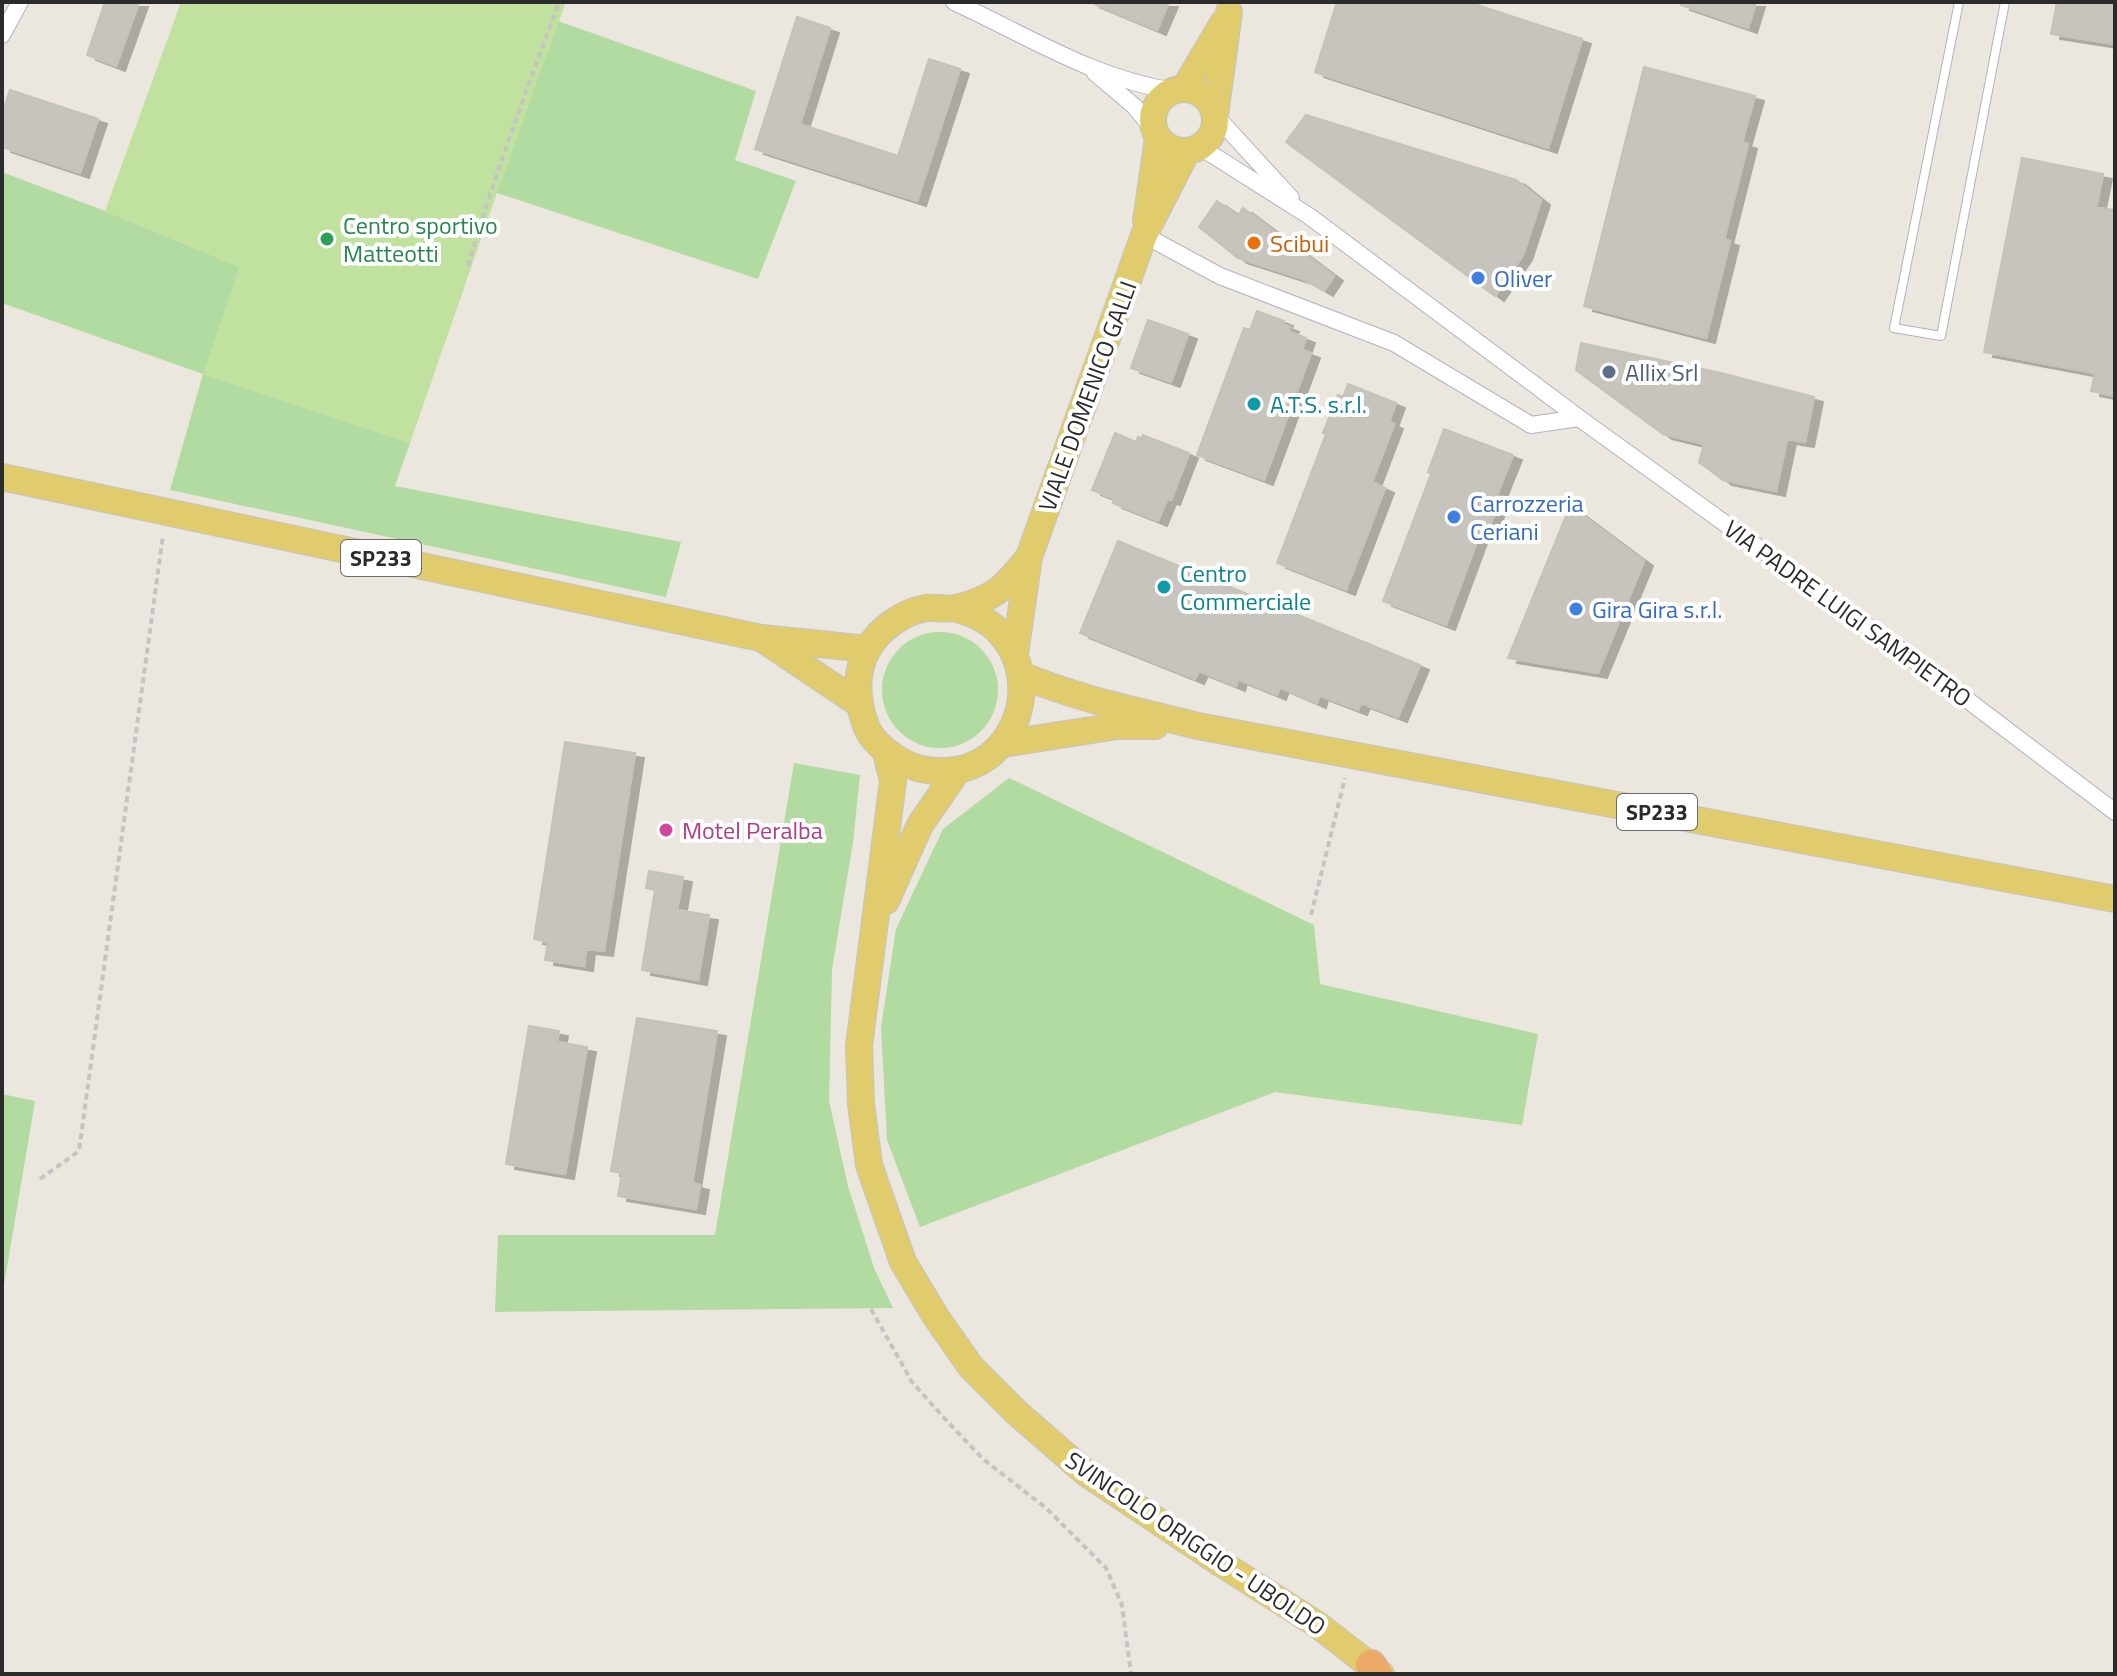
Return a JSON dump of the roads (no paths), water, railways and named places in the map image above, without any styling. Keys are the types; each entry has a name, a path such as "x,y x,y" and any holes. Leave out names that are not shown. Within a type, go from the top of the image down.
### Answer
{"main road":[{"path":"1231,7 1212,133 1208,141 1194,149 1170,149 1156,134 1154,112 1158,103 1179,90 1231,7"},
{"path":"1179,90 1200,94 1215,115"},
{"name":"VIALE DOMENICO GALLI","path":"1144,235 1156,134"},
{"name":"VIALE DOMENICO GALLI","path":"1018,665 1029,557 1144,235 1194,149"},
{"name":"SP233","path":"2,477 761,638 868,649"},
{"name":"VIALE DOMENICO GALLI","path":"955,608 988,597 1029,557"},
{"path":"955,608 925,608 898,618 887,627 868,649 859,675 858,703 868,731 886,752 909,767 930,772 957,771"},
{"name":"SP233","path":"955,608 972,613 997,630 1018,665 1050,687 1103,703 1198,726 2115,899"},
{"name":"SP233","path":"761,638 858,703"},
{"path":"1002,744 1017,719 1022,691 1018,665"},
{"name":"SP233","path":"957,771 983,760 1002,744 1117,726 1198,726"},
{"name":"SVINCOLO ORIGGIO - UBOLDO","path":"886,752 893,781 859,1046 861,1104 869,1165 903,1262 971,1367 1016,1412 1086,1473 1318,1625 1376,1671"},
{"name":"SVINCOLO ORIGGIO - UBOLDO","path":"875,926 920,825 957,771"}],"street":[{"path":"2,35 20,2"},
{"path":"954,2 1087,67 1146,87 1179,90"},
{"path":"1087,67 1134,106 1156,134"},
{"name":"VIA PADRE LUIGI SAMPIETRO","path":"1215,115 1309,216"},
{"name":"VIA PADRE LUIGI SAMPIETRO","path":"1194,149 1309,216 1579,418 1932,673 2115,812"},
{"path":"1144,235 1220,276 1394,343 1531,425 1579,418"}],"lane":[{"path":"1959,2 1894,328 1941,336 2005,2"}],"place":[{"name":"Centro sportivo Matteotti","path":"327,239"},
{"name":"Scibui","path":"1254,243"},
{"name":"Oliver","path":"1478,278"},
{"name":"Allix Srl","path":"1609,372"},
{"name":"A.T.S. s.r.l.","path":"1254,404"},
{"name":"Carrozzeria Ceriani","path":"1454,517"},
{"name":"Centro Commerciale","path":"1164,587"},
{"name":"Gira Gira s.r.l.","path":"1576,609"},
{"name":"Motel Peralba","path":"666,830"}]}
